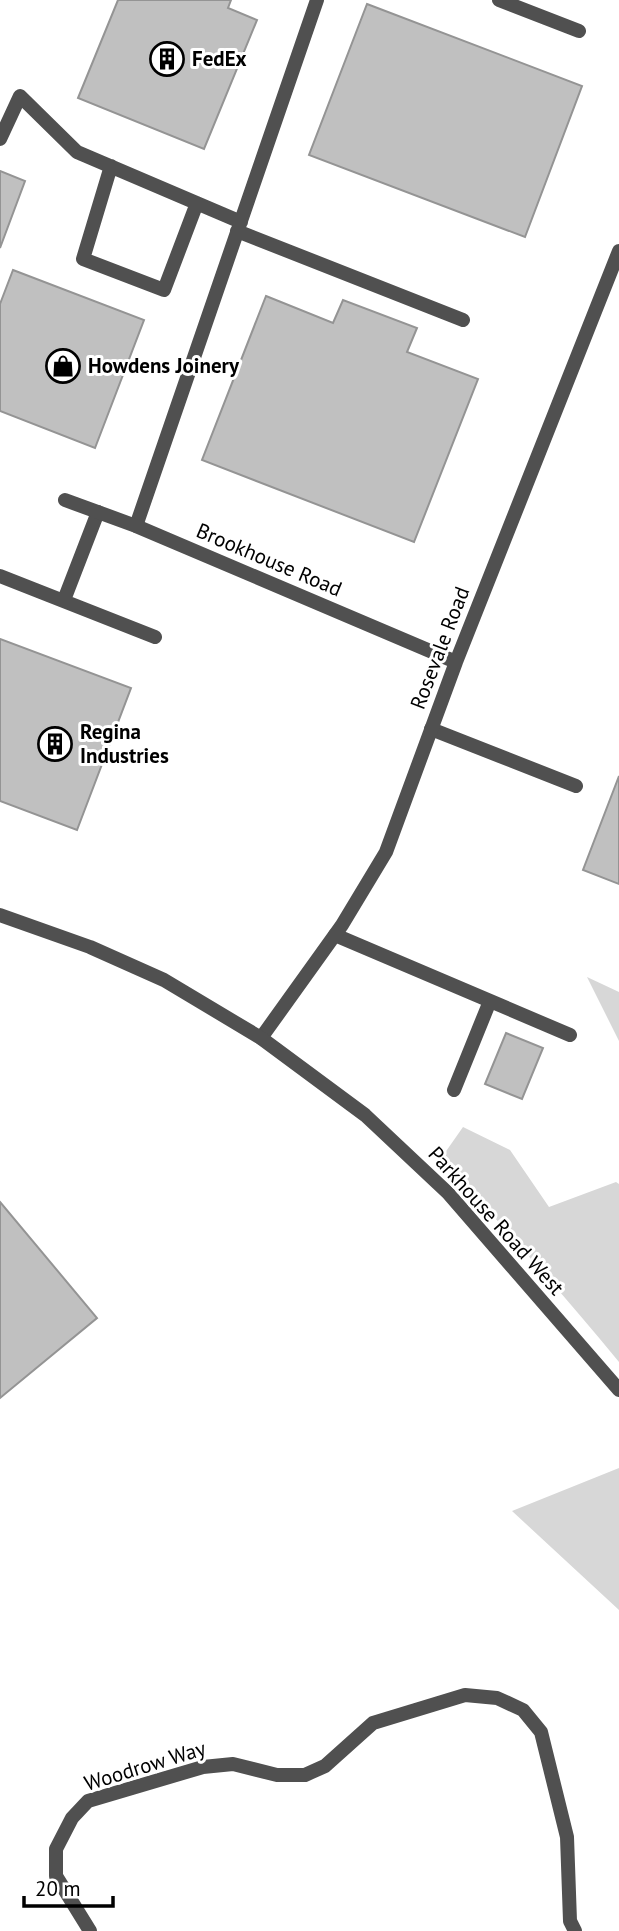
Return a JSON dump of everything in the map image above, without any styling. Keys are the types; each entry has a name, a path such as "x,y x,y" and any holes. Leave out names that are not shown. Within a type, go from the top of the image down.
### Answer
{"street":[{"path":"136,526 317,0"},
{"path":"499,0 579,31"},
{"path":"0,139 20,96 77,152 197,203 239,227 463,320"},
{"path":"111,166 83,258 164,290 197,203"},
{"name":"Rosevale Road","path":"261,1038 335,934 386,852 456,662 619,251"},
{"name":"Brookhouse Road","path":"65,500 136,526 456,662"},
{"path":"64,600 98,512"},
{"path":"0,576 155,637"},
{"path":"431,729 576,786"},
{"name":"Parkhouse Road West","path":"0,915 90,947 164,980 261,1038 365,1115 448,1193 619,1390"},
{"path":"335,934 570,1035"},
{"path":"454,1090 490,1001"},
{"name":"Woodrow Way","path":"90,1931 56,1876 56,1849 72,1818 88,1801 203,1767 233,1764 277,1774 305,1776 325,1766 373,1724 465,1695 497,1698 523,1710 541,1732 568,1837 570,1921 575,1931"}],"shaded area":[{"path":"587,977 619,992 619,1041"},
{"path":"463,1127 510,1150 549,1207 616,1182 619,1184 619,1362 442,1157"},
{"path":"619,1468 619,1610 512,1511"}],"building":[{"name":"FedEx","path":"118,0 231,0 228,8 257,20 204,149 78,98"},
{"path":"367,4 582,86 525,237 309,155"},
{"path":"0,171 25,181 0,248"},
{"name":"Howdens Joinery","path":"13,270 144,320 95,448 0,411 0,304"},
{"path":"266,296 333,323 343,300 417,328 407,352 478,379 414,542 202,460"},
{"name":"Regina Industries","path":"0,639 131,688 77,830 0,801"},
{"path":"619,776 619,884 583,870"},
{"path":"506,1033 543,1048 522,1099 485,1084"},
{"path":"0,1202 97,1318 0,1398"}],"place":[{"name":"FedEx","path":"167,59"},
{"name":"Howdens Joinery","path":"63,366"},
{"name":"Regina Industries","path":"55,744"}]}
